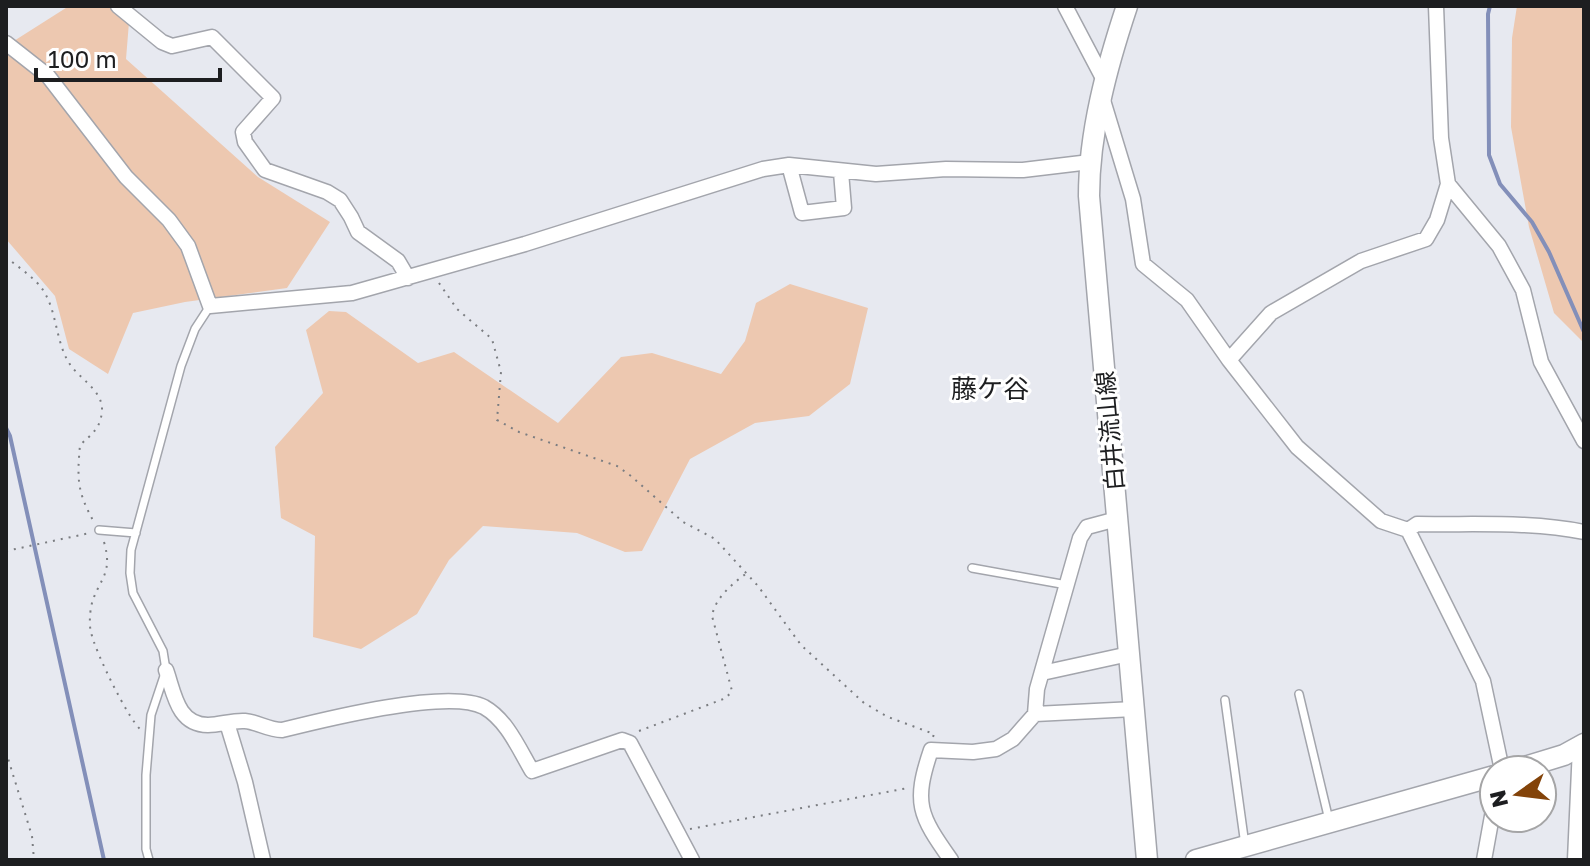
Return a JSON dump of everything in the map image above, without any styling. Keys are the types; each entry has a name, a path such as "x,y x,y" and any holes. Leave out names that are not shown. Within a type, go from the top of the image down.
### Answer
{"main road":[{"name":"白井流山線","path":"1127,6 1103,89 1090,162 1089,196 1147,860"},
{"path":"1558,757 1582,746"},
{"path":"1196,860 1478,780"}],"street":[{"path":"118,6 162,42 172,46 212,37 237,59 273,98 243,132 245,142 265,170 327,192 340,200 358,232 398,261 408,278"},
{"path":"1065,6 1103,89 1133,199 1143,264 1187,300 1297,447 1381,521 1408,530 1483,681 1499,754"},
{"path":"1229,360 1271,313 1291,300 1361,261 1426,239 1437,220 1448,184 1441,138 1436,6"},
{"path":"6,43 48,76 126,177 169,220 188,246 210,306 352,293 431,272 763,169 789,165 876,174 946,169 1023,170 1090,162"},
{"path":"789,165 802,213 844,208 841,172"},
{"path":"1448,184 1499,246 1523,290 1541,362 1584,441"},
{"path":"951,860 924,816 921,786 931,750 973,752 996,749 1013,739 1035,714 1042,673 1080,538 1087,527 1117,519"},
{"path":"1408,530 1417,524 1584,532"},
{"path":"1042,673 1129,654"},
{"path":"166,670 180,711 189,720 204,725 246,721 272,730 282,730 340,714 470,702 485,708 507,728 532,771 626,741 630,743 692,860"},
{"path":"1035,714 1134,709"},
{"path":"227,723 245,782 263,860"},
{"path":"1575,860 1582,746"},
{"path":"1484,860 1489,834"}],"lane":[{"path":"149,860 146,849 148,740 153,706 166,670 163,651 133,593 130,573 136,533 181,366 195,329 210,306"},
{"path":"99,530 136,533"},
{"path":"972,568 1067,585"},
{"path":"1299,694 1330,822"},
{"path":"1225,700 1245,848"}],"path":[{"path":"6,257 42,289 70,365 94,390 103,407 98,429 80,445 77,482 82,501 99,530 108,559 103,584 92,604 90,631 123,704 140,731 142,721"},
{"path":"431,272 457,309 492,339 501,372 497,420 519,432 617,466 683,522 715,539 747,573 801,645 864,703 888,717 934,734 931,750"},
{"path":"6,551 99,530"},
{"path":"626,741 632,734 726,698 732,691 712,616 713,607 747,573"},
{"path":"6,752 32,836 34,860"},
{"path":"677,832 921,786"}],"shaded area":[{"path":"69,6 116,6 130,10 126,59 258,177 330,222 287,288 185,302 133,313 108,374 69,349 55,296 6,239 6,46"},
{"path":"1517,6 1584,6 1584,343 1554,313 1529,227 1511,127 1512,38"},
{"path":"790,284 868,308 850,384 809,416 755,423 690,459 642,551 625,552 577,533 483,526 449,560 417,614 361,649 313,637 315,536 281,518 275,447 323,393 306,330 329,311 346,312 418,363 454,352 558,423 621,357 652,353 721,374 745,341 756,303"}],"waterway":[{"path":"1490,6 1489,155 1500,184 1532,222 1549,252 1584,332"},
{"path":"6,428 104,860"}],"district":[{"name":"藤ケ谷","path":"990,388"}]}
